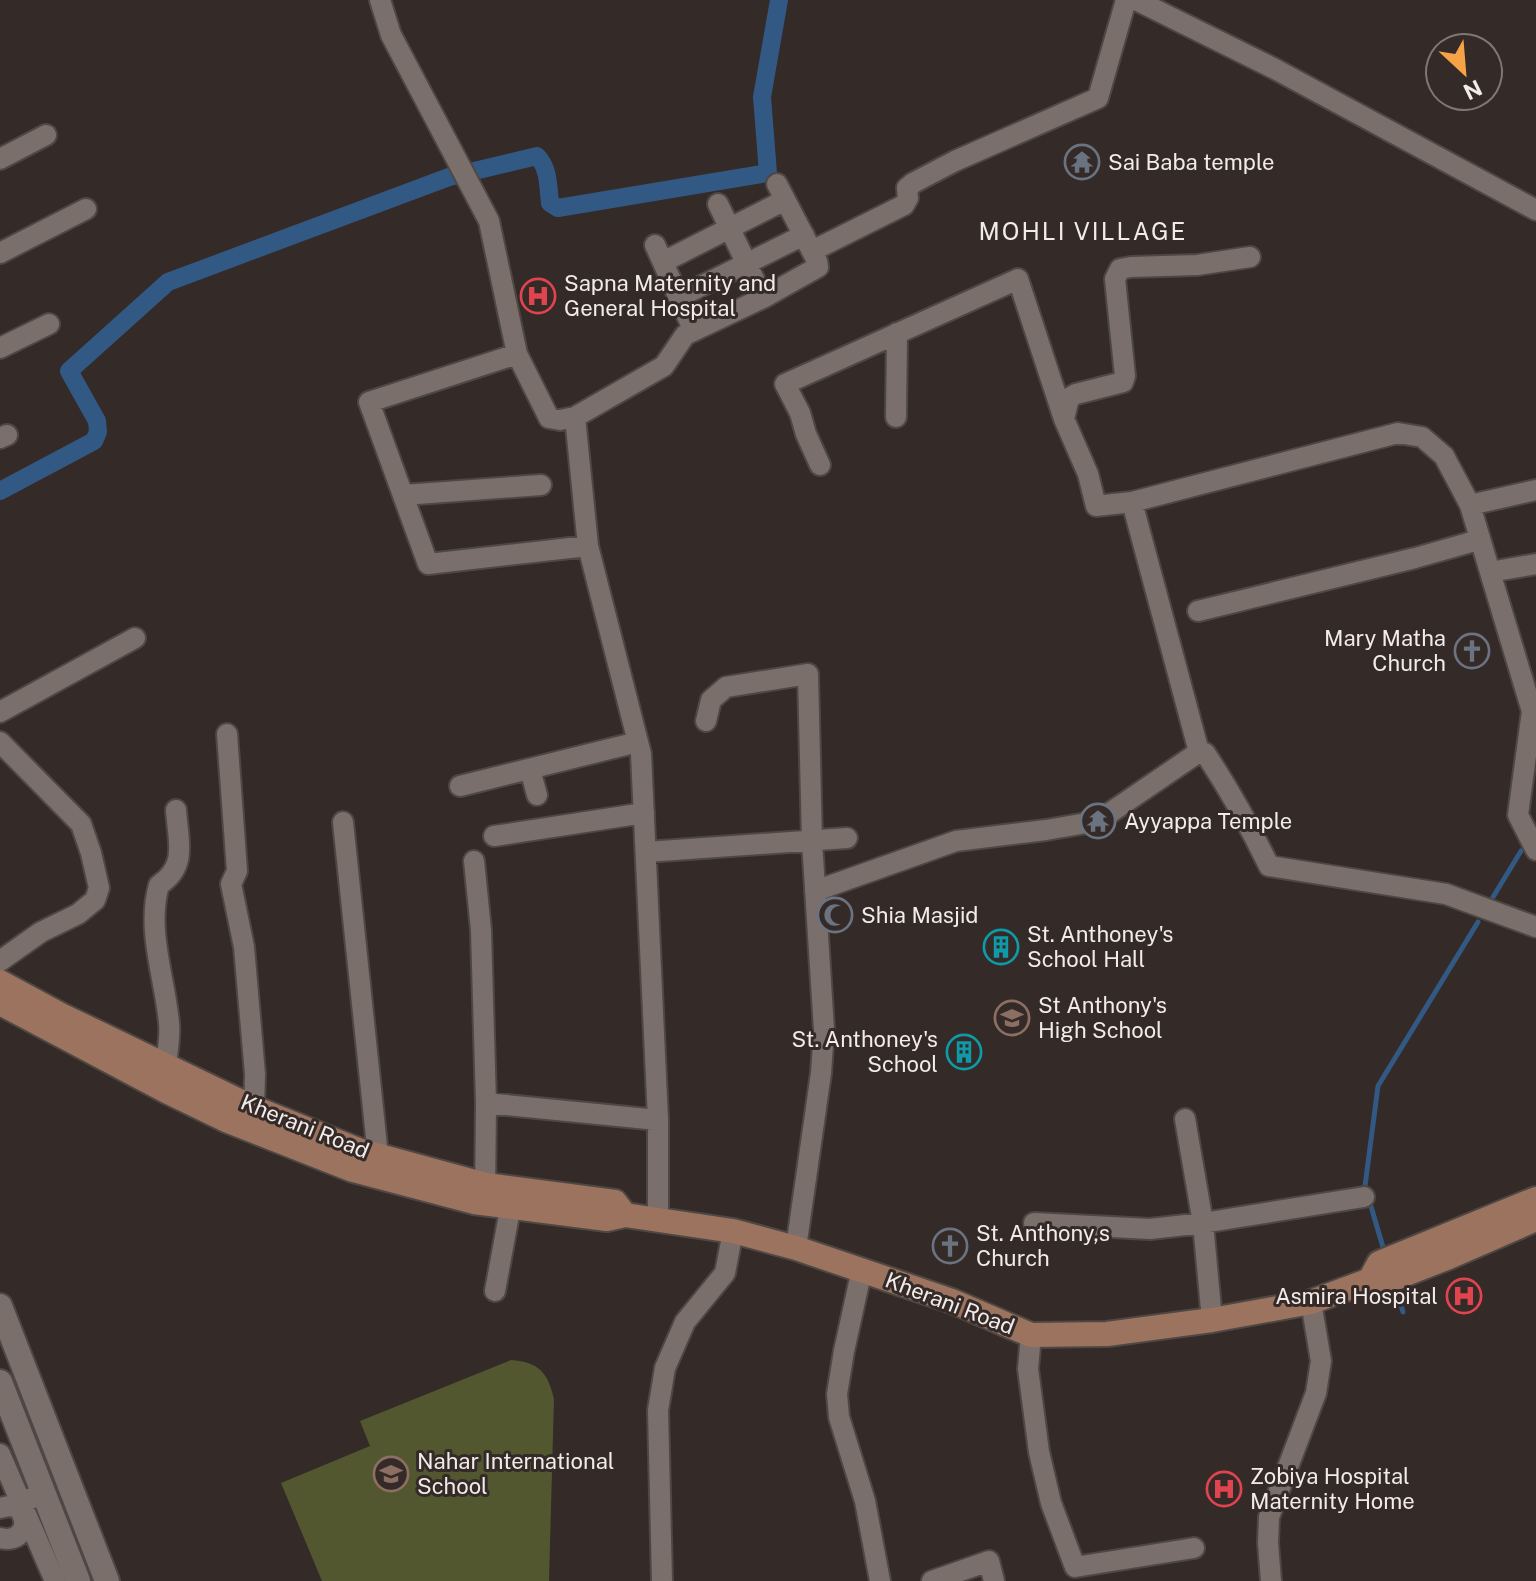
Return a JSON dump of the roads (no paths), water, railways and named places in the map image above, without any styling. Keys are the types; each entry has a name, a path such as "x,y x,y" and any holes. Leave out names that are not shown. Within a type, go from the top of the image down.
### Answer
{"main road":[{"name":"Kherani Road","path":"0,982 61,1015 165,1064 251,1118 353,1170 512,1198 615,1202 625,1215 733,1231 862,1269 952,1301 1031,1335 1107,1334 1212,1320 1311,1302 1386,1271 1536,1199"},
{"name":"Kherani Road","path":"0,1003 166,1091 378,1156 485,1194"},
{"name":"Kherani Road","path":"1386,1271 1536,1219"}],"street":[{"path":"380,0 391,35 489,221 517,354 549,418 560,420 575,417 664,366 685,335 694,331 763,298 818,267 781,192 731,229 659,254 694,331"},
{"path":"679,297 746,263 808,243 904,205 908,198 907,188 913,183 955,161 1098,98 1126,0"},
{"path":"1136,0 1275,69 1536,210"},
{"path":"0,159 46,135"},
{"path":"718,204 763,298"},
{"path":"0,253 86,209"},
{"path":"1064,419 1069,398 1123,382 1125,376 1115,279 1120,269 1197,265 1250,257"},
{"path":"820,465 785,384 1018,279 1064,419 1088,474 1096,506 1132,502 1398,433 1422,437 1444,456 1470,505 1532,711 1518,815 1536,850"},
{"path":"0,348 49,324"},
{"path":"896,417 897,333"},
{"path":"517,354 369,402 428,564 588,546"},
{"path":"575,417 588,546 632,744 635,782"},
{"path":"403,495 541,485"},
{"path":"1470,505 1536,490"},
{"path":"1132,502 1199,752"},
{"path":"1198,611 1415,558 1479,538"},
{"path":"1490,572 1536,564"},
{"path":"0,712 135,638"},
{"path":"706,721 711,700 726,687 808,674 812,841 824,1030 821,1073 796,1248"},
{"path":"621,724 641,754 658,1120 658,1221"},
{"path":"227,734 237,871 231,884 244,947 255,1074 251,1118"},
{"path":"0,742 81,824 99,888 95,900 78,914 41,932 0,961"},
{"path":"460,786 632,744"},
{"path":"815,891 956,841 1098,821 1199,752 1205,753 1221,777 1269,866 1446,894 1536,927"},
{"path":"530,769 537,795"},
{"path":"166,1091 169,1026 156,943 155,900 159,885 176,870 179,857 176,810"},
{"path":"494,836 644,813"},
{"path":"343,822 378,1156"},
{"path":"646,852 847,838"},
{"path":"474,861 481,930 485,1194"},
{"path":"486,1103 658,1120"},
{"path":"1185,1119 1203,1223 1212,1320"},
{"path":"1034,1223 1150,1229 1364,1197"},
{"path":"495,1291 512,1198"},
{"path":"662,1581 658,1410 665,1368 685,1322 725,1273 733,1231"},
{"path":"862,1269 837,1394 839,1417 865,1501 880,1581"},
{"path":"1271,1581 1269,1517 1318,1382 1321,1361 1311,1302"},
{"path":"0,1306 107,1581"},
{"path":"1031,1335 1028,1369 1039,1452 1051,1503 1075,1567 1194,1548"},
{"path":"0,1382 26,1507 25,1526 20,1535 10,1540 0,1538"},
{"path":"0,1454 26,1507 55,1581"},
{"path":"26,1507 70,1483"},
{"path":"26,1507 78,1581"},
{"path":"932,1581 989,1561 994,1581"}],"waterway":[{"path":"0,491 94,441 98,432 97,421 69,371 168,282 449,177 537,156 546,172 550,203 558,208 768,173 762,97 779,0"},
{"path":"1493,897 1521,851"},
{"path":"1385,1254 1365,1186 1378,1086 1478,922"},
{"path":"1395,1286 1403,1312"}],"place":[{"name":"Sai Baba temple","path":"1082,162"},
{"name":"Sapna Maternity and General Hospital","path":"538,296"},
{"name":"Mary Matha Church","path":"1472,651"},
{"name":"Ayyappa Temple","path":"1098,821"},
{"name":"Shia Masjid","path":"835,915"},
{"name":"St. Anthoney's School Hall","path":"1001,947"},
{"name":"St Anthony's High School","path":"1012,1018"},
{"name":"St. Anthoney's School","path":"964,1052"},
{"name":"St. Anthony,s Church","path":"950,1246"},
{"name":"Asmira Hospital","path":"1464,1296"},
{"name":"Nahar International School","path":"391,1474"},
{"name":"Zobiya Hospital Maternity Home","path":"1224,1489"}],"district":[{"name":"MOHLI VILLAGE","path":"1083,231"}]}
